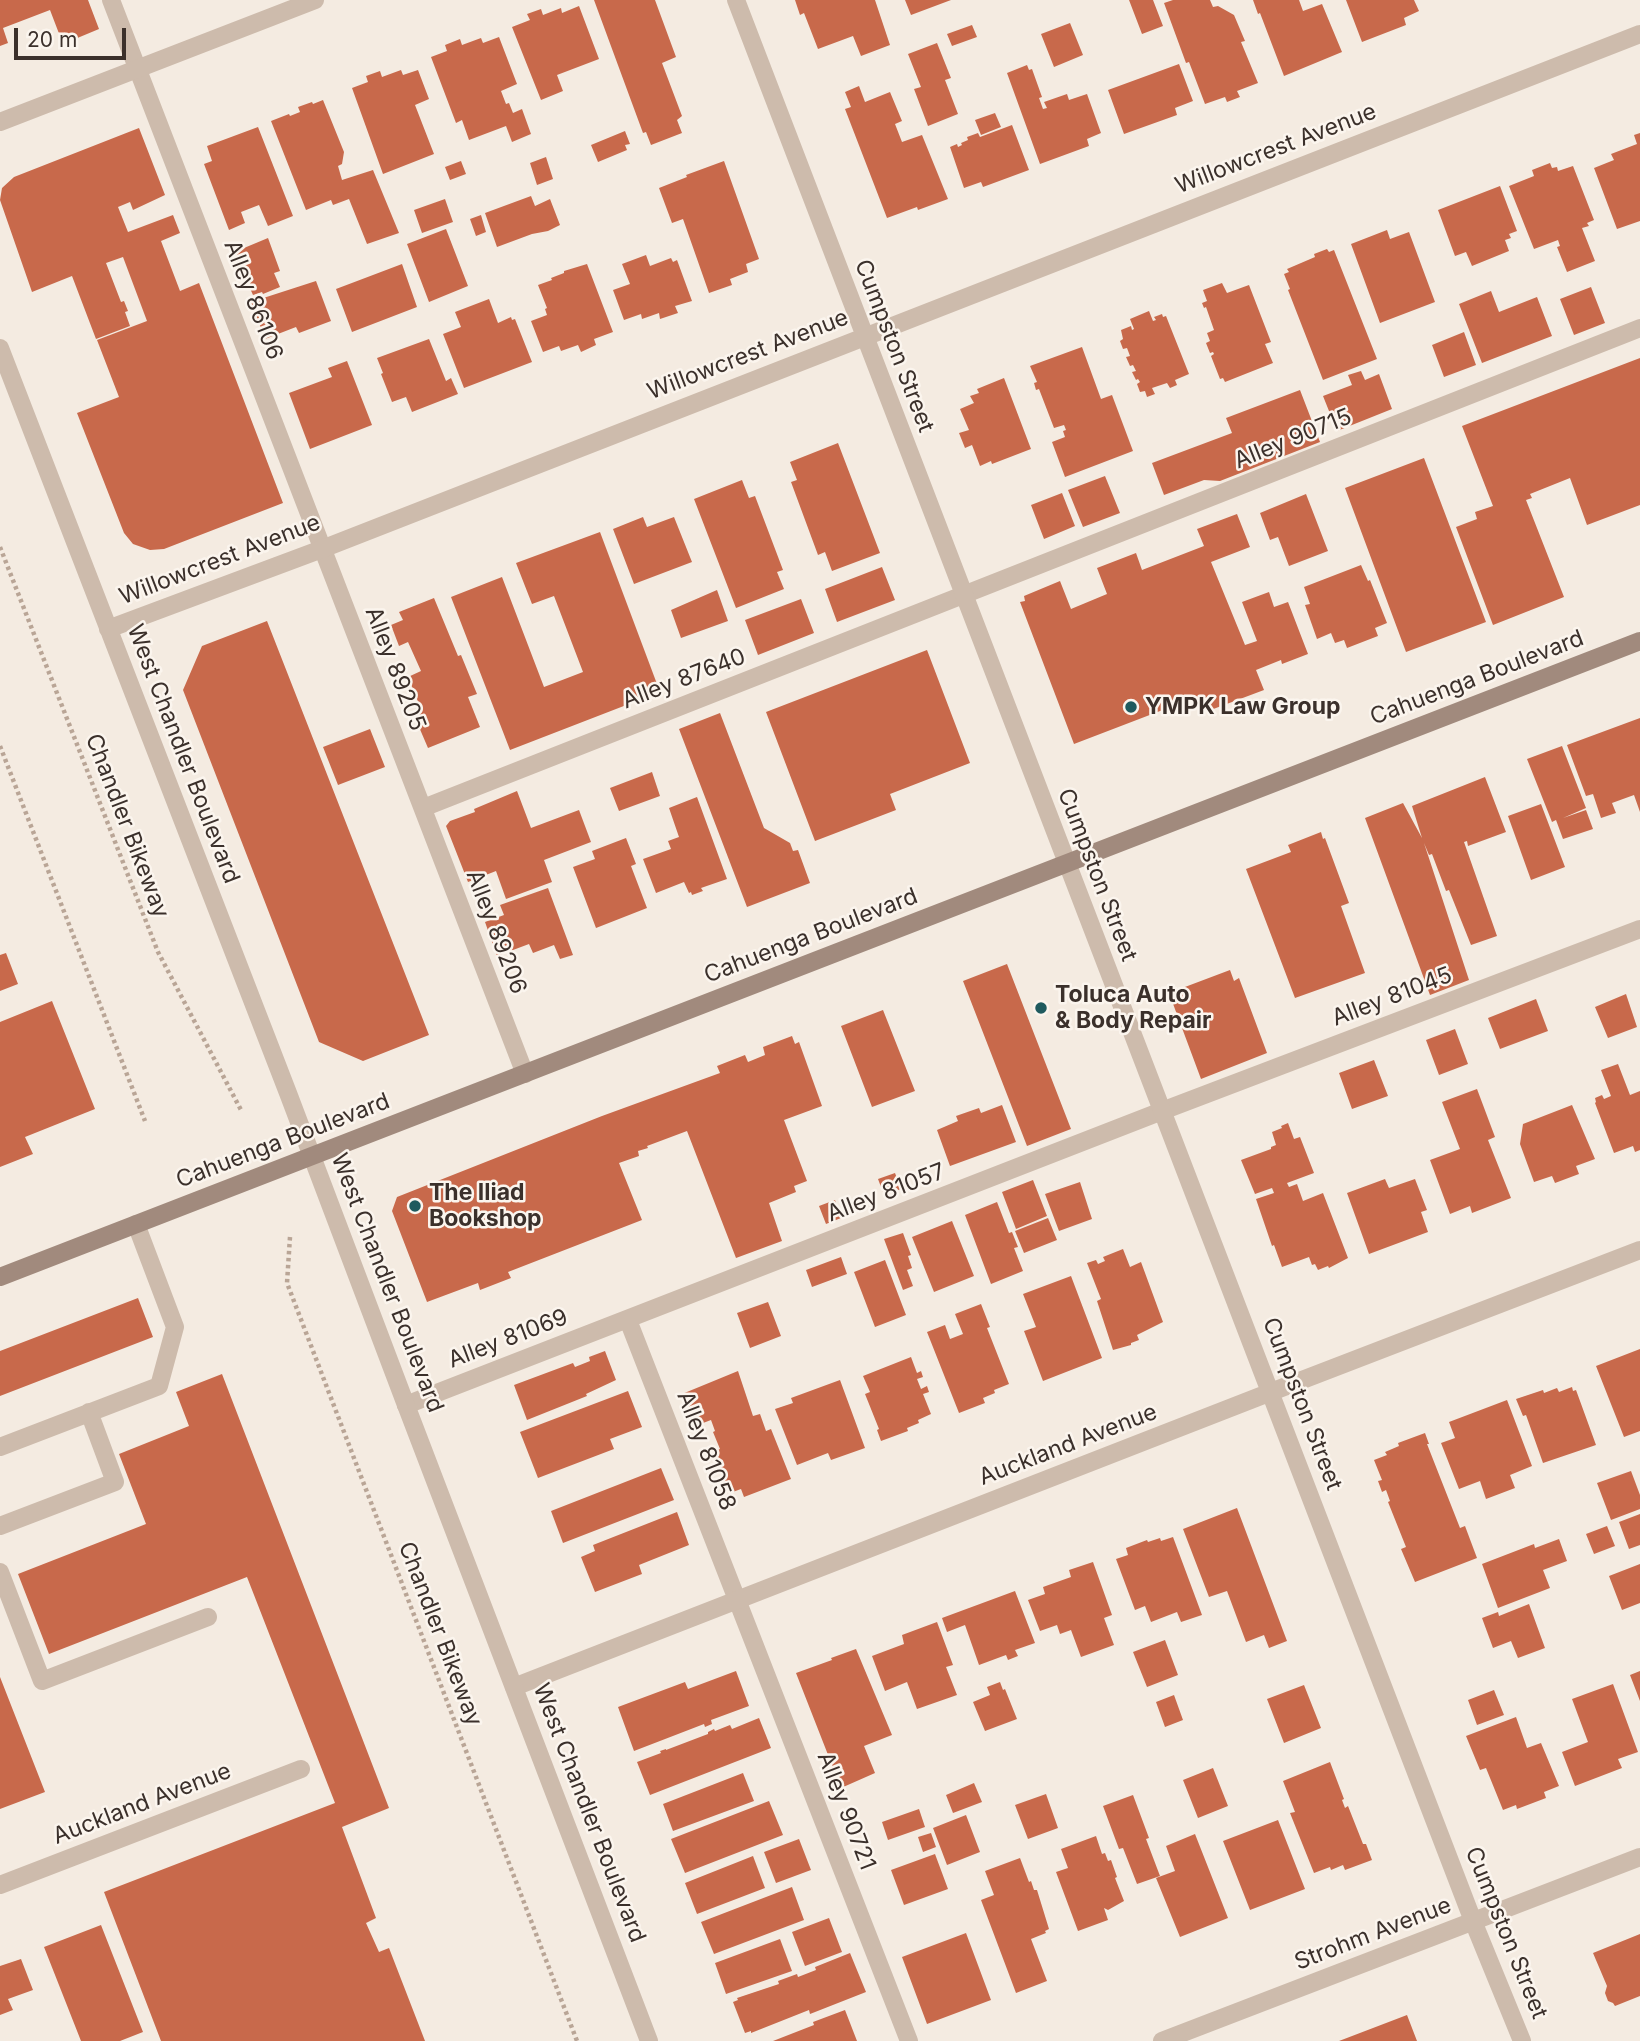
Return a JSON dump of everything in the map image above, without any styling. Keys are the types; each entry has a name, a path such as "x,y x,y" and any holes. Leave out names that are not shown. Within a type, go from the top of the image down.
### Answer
{"main road":[{"name":"Cahuenga Boulevard","path":"0,1277 1640,641"}],"street":[{"name":"Alley 86106","path":"111,0 322,549"},
{"path":"0,122 315,0"},
{"name":"Cumpston Street","path":"736,0 1473,1921 1522,2041"},
{"name":"Willowcrest Avenue","path":"108,629 322,549 1640,34"},
{"name":"Alley 90715","path":"964,595 1640,328"},
{"name":"West Chandler Boulevard","path":"0,348 312,1156 649,2041"},
{"name":"Alley 89205","path":"322,549 422,808"},
{"name":"Alley 87640","path":"422,808 964,595"},
{"name":"Alley 89206","path":"422,808 525,1074"},
{"name":"Alley 81045","path":"1163,1111 1640,929"},
{"name":"Alley 81057","path":"628,1320 1163,1111"},
{"path":"0,1447 159,1386 175,1327 136,1224"},
{"name":"Auckland Avenue","path":"514,1687 1640,1250"},
{"name":"Alley 81069","path":"406,1405 628,1320"},
{"name":"Alley 81058","path":"628,1320 738,1599"},
{"path":"0,1526 116,1482 89,1412"},
{"path":"0,1572 42,1681 208,1617"},
{"name":"Alley 90721","path":"738,1599 909,2041"},
{"name":"Auckland Avenue","path":"0,1885 301,1769"},
{"name":"Strohm Avenue","path":"1162,2041 1640,1857"}],"path":[{"name":"Chandler Bikeway","path":"0,547 158,952 242,1110"},
{"path":"0,746 145,1121"},
{"name":"Chandler Bikeway","path":"289,1237 286,1283 577,2041"}],"building":[{"path":"0,0 88,0 99,29 63,44 50,10 3,28 8,43 0,46"},
{"path":"594,0 655,0 676,57 662,63 682,116 677,120 682,133 651,145 646,132 643,133"},
{"path":"795,0 875,0 890,45 861,56 853,36 818,49 804,13 800,15"},
{"path":"905,0 951,0 911,15"},
{"path":"1129,0 1153,0 1163,26 1142,34"},
{"path":"1173,0 1210,0 1213,7 1218,6 1234,15 1245,41 1241,42 1258,83 1237,91 1240,97 1227,102 1225,97 1205,104 1189,62 1186,63 1164,3"},
{"path":"1253,0 1299,0 1303,11 1322,4 1342,52 1284,76"},
{"path":"1346,0 1414,0 1419,11 1404,18 1406,25 1362,42"},
{"path":"579,6 599,59 557,75 563,91 541,100 512,27 530,20 527,14 541,9 543,15 561,8 562,13"},
{"path":"1070,23 1083,55 1054,67 1041,34"},
{"path":"972,25 977,37 952,46 947,34"},
{"path":"499,37 517,84 501,91 513,113 522,109 531,134 512,142 506,126 469,140 462,120 456,123 431,57 447,51 445,45 460,39 462,45 481,38 483,43"},
{"path":"937,43 951,78 945,80 958,114 928,126 914,89 921,87 908,54"},
{"path":"1179,64 1193,101 1175,108 1177,115 1124,134 1108,90"},
{"path":"1027,65 1029,70 1032,69 1042,97 1039,98 1043,109 1047,108 1044,102 1067,94 1069,100 1087,94 1101,133 1087,139 1089,146 1040,164 1007,73"},
{"path":"401,70 403,75 418,70 429,99 415,105 434,154 383,174 352,88 368,82 366,76 380,71 382,77"},
{"path":"859,86 865,102 890,92 902,121 895,124 902,142 922,135 948,199 887,218 845,109 851,107 845,92"},
{"path":"323,100 344,152 342,164 338,166 342,180 373,170 399,233 367,244 349,199 333,205 331,200 306,210 271,121 300,112 298,107"},
{"path":"995,113 1001,127 981,135 975,120"},
{"path":"1012,125 1029,170 983,187 981,182 964,188 950,147 962,145 961,143 968,140 967,137 978,133 980,137"},
{"path":"258,127 293,216 268,226 259,205 241,212 245,223 229,230 204,164 212,161 207,146"},
{"path":"139,128 165,195 133,210 130,202 118,207 128,232 173,215 180,233 161,241 180,291 199,283 283,503 164,549 150,550 133,544 124,533 77,413 119,397 97,340 147,321 123,257 106,263 121,302 124,301 128,311 125,312 130,326 96,339 72,276 32,292 0,200 2,188 14,177"},
{"path":"625,131 630,144 625,145 627,150 598,162 591,145"},
{"path":"1640,133 1640,221 1617,229 1594,168 1614,160 1611,154 1637,144 1634,135"},
{"path":"546,157 553,179 537,185 530,163"},
{"path":"461,161 466,174 450,180 445,167"},
{"path":"724,161 759,259 746,264 748,272 730,279 732,285 709,293 683,219 672,223 659,188"},
{"path":"1550,163 1552,168 1557,167 1558,171 1573,166 1594,220 1587,223 1589,226 1582,228 1595,261 1567,272 1557,247 1560,246 1558,240 1534,249 1509,186 1534,176 1532,170"},
{"path":"1500,186 1517,231 1509,234 1511,238 1505,240 1509,251 1472,266 1466,252 1455,256 1438,210"},
{"path":"531,196 535,206 550,199 560,225 497,247 485,213"},
{"path":"445,199 453,222 422,233 414,210"},
{"path":"481,215 486,232 476,236 470,219"},
{"path":"446,229 468,286 429,302 407,244"},
{"path":"1387,230 1390,239 1409,232 1435,302 1380,323 1351,244"},
{"path":"268,238 280,271 274,273 280,287 253,295 248,284 245,285 232,253"},
{"path":"1327,249 1329,252 1334,250 1377,359 1323,380 1284,274 1289,272 1287,269"},
{"path":"646,255 650,266 671,258 673,262 677,260 692,301 675,306 678,313 660,319 659,313 642,319 641,314 624,320 613,290 630,284 622,264"},
{"path":"402,264 417,307 352,332 336,289"},
{"path":"587,264 613,332 594,339 596,345 581,352 578,345 561,351 559,346 543,352 531,321 547,315 538,285 552,280 551,278 564,271"},
{"path":"316,281 331,321 299,333 296,327 265,339 251,302"},
{"path":"1222,283 1227,293 1249,285 1271,342 1265,344 1273,363 1225,382 1223,378 1220,379 1211,356 1214,354 1210,353 1206,343 1210,341 1207,333 1214,330 1202,303 1207,301 1203,290"},
{"path":"1591,287 1605,323 1574,335 1560,299"},
{"path":"1491,291 1499,312 1537,297 1552,336 1482,363 1459,304"},
{"path":"489,299 498,323 511,317 512,320 515,319 532,362 464,388 443,334 461,327 455,312"},
{"path":"1149,311 1153,321 1156,320 1154,317 1162,314 1163,317 1166,316 1189,374 1175,380 1177,385 1170,388 1167,383 1152,388 1155,394 1147,397 1145,391 1140,392 1137,384 1140,382 1132,372 1136,371 1126,357 1130,356 1127,348 1123,349 1120,341 1123,339 1121,330 1131,326 1132,330 1134,329 1130,319"},
{"path":"1464,332 1476,365 1444,377 1432,345"},
{"path":"429,339 446,381 451,378 458,394 412,412 406,397 392,402 377,358"},
{"path":"1082,347 1101,399 1112,395 1133,451 1065,477 1052,442 1065,437 1063,431 1066,430 1064,425 1054,428 1039,389 1036,390 1034,383 1037,382 1030,366"},
{"path":"1640,358 1640,505 1587,525 1570,478 1530,494 1532,498 1526,500 1564,597 1493,625 1456,527 1477,519 1475,512 1493,506 1462,426"},
{"path":"347,361 372,425 310,449 289,393 332,377 328,368"},
{"path":"1361,371 1365,380 1379,374 1392,409 1337,431 1323,396 1352,385 1348,375"},
{"path":"1004,378 1031,449 980,466 972,445 965,448 959,433 969,430 960,409 974,403 970,396 979,393 977,389"},
{"path":"1300,390 1320,442 1220,481 1204,480 1164,495 1152,463 1232,433 1226,418"},
{"path":"838,443 880,553 832,571 825,552 818,555 791,482 797,480 790,462"},
{"path":"1424,458 1486,622 1406,652 1345,488"},
{"path":"1105,476 1120,513 1083,527 1068,490"},
{"path":"742,480 749,498 755,496 783,570 777,572 784,589 736,608 694,499"},
{"path":"1062,493 1075,526 1044,539 1031,505"},
{"path":"1306,494 1328,551 1289,566 1278,537 1270,540 1260,513"},
{"path":"1237,514 1250,547 1211,562 1245,645 1257,641 1242,602 1269,592 1274,607 1288,602 1308,654 1282,664 1281,660 1256,670 1264,690 1200,714 1194,698 1074,744 1020,602 1025,601 1024,596 1060,581 1071,609 1107,594 1097,568 1136,553 1142,570 1204,546 1197,529"},
{"path":"643,517 647,527 674,517 692,562 634,584 613,529"},
{"path":"600,532 660,692 510,750 451,597 502,577 544,687 583,672 554,596 532,604 516,563"},
{"path":"1361,565 1387,623 1375,628 1378,636 1347,648 1344,640 1335,643 1331,633 1317,639 1305,605 1310,604 1304,587"},
{"path":"882,567 895,600 837,622 825,589"},
{"path":"717,590 728,621 681,638 671,610"},
{"path":"434,598 477,694 468,697 480,727 428,748 413,713 421,709 408,677 421,671 408,642 399,646 391,625 403,620 399,612"},
{"path":"801,599 814,633 758,655 745,620"},
{"path":"267,621 429,1035 363,1061 319,1042 183,690 202,646"},
{"path":"927,650 970,763 890,794 896,810 815,841 766,712"},
{"path":"720,713 764,828 790,843 793,851 798,850 810,883 747,907 679,729"},
{"path":"1640,718 1640,812 1634,795 1612,803 1616,813 1601,818 1593,794 1586,796 1567,745"},
{"path":"370,729 385,767 338,785 323,747"},
{"path":"1562,746 1586,808 1563,818 1586,810 1593,829 1563,839 1556,820 1552,822 1527,759"},
{"path":"652,772 660,796 619,811 610,788"},
{"path":"1485,777 1506,832 1468,846 1467,841 1464,842 1497,936 1471,945 1449,890 1446,891 1432,854 1429,855 1424,843 1469,980 1430,995 1365,818 1403,803 1422,838 1412,806"},
{"path":"517,791 531,828 579,810 591,842 544,860 552,882 506,899 496,871 468,882 446,826 450,821 475,812 474,809"},
{"path":"697,797 727,879 701,888 703,891 692,895 684,882 656,893 643,859 671,849 668,841 679,837 669,808"},
{"path":"1541,804 1565,867 1531,880 1508,816"},
{"path":"1321,832 1349,903 1341,906 1365,973 1295,998 1246,869 1291,852 1288,845"},
{"path":"626,838 636,864 631,866 647,908 596,928 573,867 595,859 592,851"},
{"path":"548,888 573,955 560,959 554,945 533,953 529,944 497,956 485,922 504,915 500,905"},
{"path":"6,953 18,984 0,991 0,955"},
{"path":"1007,964 1071,1129 1027,1146 963,981"},
{"path":"1230,970 1234,981 1239,978 1267,1053 1201,1079 1169,993"},
{"path":"1626,994 1637,1027 1608,1038 1595,1007"},
{"path":"1536,999 1548,1031 1500,1049 1488,1018"},
{"path":"52,1001 95,1109 25,1137 33,1154 0,1167 0,1022"},
{"path":"883,1010 915,1091 872,1107 841,1026"},
{"path":"1455,1029 1468,1064 1439,1075 1426,1040"},
{"path":"792,1036 795,1044 799,1042 822,1106 784,1120 807,1181 794,1186 796,1192 769,1203 782,1241 736,1258 687,1131 647,1146 648,1148 638,1151 639,1156 619,1163 642,1220 508,1272 511,1278 480,1290 478,1283 427,1302 392,1211 397,1197 602,1116 720,1073 717,1066 745,1055 748,1062 765,1055 763,1047"},
{"path":"1374,1060 1388,1096 1352,1109 1339,1073"},
{"path":"1618,1064 1630,1095 1640,1091 1640,1150 1635,1152 1633,1146 1614,1153 1595,1103 1595,1098 1602,1095 1604,1099 1611,1096 1601,1070"},
{"path":"1477,1089 1495,1137 1488,1140 1511,1198 1472,1213 1470,1206 1450,1214 1430,1160 1460,1149 1442,1102"},
{"path":"1002,1105 1016,1142 950,1166 937,1130 958,1121 956,1116 979,1108 981,1113"},
{"path":"1572,1105 1595,1159 1576,1166 1579,1174 1555,1183 1552,1176 1534,1182 1520,1144 1523,1124"},
{"path":"1288,1123 1294,1139 1300,1137 1314,1173 1287,1183 1289,1187 1297,1184 1303,1201 1323,1193 1348,1258 1329,1268 1328,1266 1318,1270 1309,1257 1282,1267 1256,1199 1274,1193 1272,1188 1255,1194 1241,1160 1271,1149 1276,1145 1272,1132"},
{"path":"895,1173 901,1189 884,1195 878,1179"},
{"path":"1385,1179 1389,1188 1415,1179 1427,1210 1421,1212 1428,1232 1369,1254 1347,1193"},
{"path":"1033,1180 1047,1216 1016,1229 1002,1192"},
{"path":"1080,1182 1092,1219 1059,1231 1045,1194"},
{"path":"835,1200 841,1218 826,1224 819,1206"},
{"path":"997,1202 1009,1233 1012,1232 1018,1247 1014,1248 1023,1271 991,1284 965,1215"},
{"path":"1048,1218 1057,1240 1024,1253 1015,1231"},
{"path":"952,1221 974,1276 934,1292 912,1237"},
{"path":"903,1233 911,1255 908,1256 912,1268 907,1270 913,1286 903,1290 884,1239"},
{"path":"1123,1249 1130,1267 1141,1262 1163,1322 1137,1335 1139,1340 1131,1345 1113,1350 1097,1301 1101,1299 1087,1263 1096,1260 1098,1264 1105,1261 1103,1257"},
{"path":"841,1257 847,1274 812,1287 806,1270"},
{"path":"885,1260 906,1315 875,1327 854,1272"},
{"path":"1071,1276 1102,1358 1043,1381 1024,1331 1036,1327 1023,1294"},
{"path":"138,1298 153,1337 0,1396 0,1351"},
{"path":"768,1302 781,1336 750,1348 737,1313"},
{"path":"981,1304 990,1327 987,1328 1009,1384 983,1398 985,1403 959,1413 927,1332 945,1325 950,1339 963,1334 955,1314"},
{"path":"1640,1349 1640,1431 1624,1437 1596,1366"},
{"path":"605,1351 616,1380 586,1394 587,1396 527,1420 514,1385 573,1363 575,1367 590,1361 589,1357"},
{"path":"911,1357 917,1373 921,1371 923,1377 917,1379 921,1389 927,1386 929,1392 923,1394 931,1414 907,1428 908,1431 881,1441 865,1394 870,1392 863,1376"},
{"path":"738,1371 753,1416 760,1414 766,1431 771,1429 791,1479 744,1497 741,1489 730,1493 727,1488 713,1452 720,1449 711,1420 695,1426 682,1394"},
{"path":"222,1374 389,1808 342,1827 376,1918 366,1923 379,1952 389,1948 425,2041 161,2041 104,1892 335,1803 247,1577 49,1654 18,1574 146,1524 119,1454 189,1426 176,1392"},
{"path":"840,1380 865,1448 831,1460 828,1453 797,1465 775,1409 793,1403 791,1398"},
{"path":"1572,1387 1573,1391 1576,1390 1596,1445 1543,1463 1526,1415 1523,1416 1516,1399 1543,1390 1544,1393 1557,1388 1559,1392"},
{"path":"628,1391 642,1427 610,1439 614,1449 538,1478 520,1432"},
{"path":"1507,1400 1532,1466 1510,1475 1515,1488 1486,1499 1480,1481 1459,1489 1441,1443 1455,1438 1449,1422"},
{"path":"1425,1433 1460,1528 1465,1526 1477,1558 1415,1582 1401,1549 1406,1547 1386,1490 1382,1492 1378,1481 1382,1480 1374,1460 1387,1455 1385,1452 1399,1446 1398,1443"},
{"path":"661,1468 674,1500 563,1543 551,1511"},
{"path":"1631,1471 1640,1495 1640,1509 1611,1520 1597,1483"},
{"path":"1237,1508 1287,1641 1269,1648 1264,1635 1246,1642 1227,1591 1209,1597 1183,1529"},
{"path":"677,1512 689,1545 639,1565 642,1574 595,1592 581,1557 595,1551 593,1545"},
{"path":"1640,1514 1640,1545 1629,1549 1619,1522"},
{"path":"1607,1526 1615,1546 1594,1554 1586,1534"},
{"path":"1173,1537 1202,1615 1181,1622 1177,1612 1151,1622 1145,1606 1135,1610 1116,1559 1128,1555 1126,1548 1147,1540 1148,1542 1160,1538 1161,1541"},
{"path":"1559,1539 1567,1561 1543,1570 1550,1588 1498,1608 1482,1564 1534,1544 1535,1548"},
{"path":"1093,1562 1112,1615 1104,1618 1114,1645 1081,1657 1071,1630 1060,1634 1057,1625 1040,1631 1028,1600 1045,1594 1043,1587 1071,1577 1069,1570"},
{"path":"1640,1564 1640,1603 1622,1610 1609,1576"},
{"path":"1015,1591 1035,1643 1015,1650 1018,1656 1008,1660 1006,1655 979,1665 965,1625 947,1632 942,1618"},
{"path":"1529,1604 1545,1648 1518,1658 1511,1641 1493,1648 1482,1618 1498,1612 1499,1616"},
{"path":"937,1622 953,1665 946,1667 957,1695 917,1709 907,1682 885,1691 872,1656 904,1644 902,1635"},
{"path":"1165,1640 1178,1675 1147,1687 1133,1652"},
{"path":"856,1649 892,1735 864,1746 875,1773 841,1788 796,1673"},
{"path":"736,1671 749,1706 711,1720 712,1724 705,1727 704,1724 634,1751 618,1707 685,1682 688,1689"},
{"path":"1640,1671 1640,1701 1630,1675"},
{"path":"0,1677 45,1792 0,1809"},
{"path":"1000,1682 1017,1719 985,1731 973,1702 990,1695 987,1687"},
{"path":"1613,1684 1638,1752 1618,1759 1622,1768 1575,1786 1562,1752 1588,1742 1572,1699"},
{"path":"1304,1685 1321,1728 1284,1743 1267,1699"},
{"path":"1494,1690 1504,1715 1477,1725 1468,1700"},
{"path":"1174,1695 1183,1720 1165,1727 1156,1702"},
{"path":"1516,1717 1527,1748 1541,1743 1559,1786 1544,1792 1546,1798 1517,1809 1516,1805 1503,1810 1486,1768 1480,1770 1466,1736"},
{"path":"759,1718 771,1748 650,1795 637,1762 708,1734 714,1729 715,1731 730,1725 732,1729"},
{"path":"1330,1762 1345,1808 1348,1806 1372,1860 1345,1870 1343,1865 1314,1873 1290,1813 1295,1812 1283,1781"},
{"path":"1213,1768 1228,1806 1198,1818 1183,1780"},
{"path":"743,1773 754,1801 673,1831 663,1804"},
{"path":"974,1783 982,1802 953,1813 946,1795"},
{"path":"1046,1794 1058,1828 1028,1839 1015,1805"},
{"path":"1133,1795 1160,1876 1137,1884 1123,1848 1119,1849 1103,1806"},
{"path":"769,1801 783,1835 685,1873 671,1839"},
{"path":"919,1809 925,1827 888,1840 882,1822"},
{"path":"966,1815 980,1852 947,1865 933,1828"},
{"path":"1278,1820 1305,1889 1250,1910 1223,1841"},
{"path":"931,1833 936,1847 923,1852 918,1837"},
{"path":"1195,1834 1228,1918 1180,1937 1156,1878 1175,1871 1166,1846"},
{"path":"1096,1836 1102,1854 1105,1853 1108,1861 1111,1860 1124,1901 1108,1910 1104,1908 1108,1920 1078,1931 1056,1872 1068,1868 1061,1849"},
{"path":"799,1839 811,1870 776,1883 764,1852"},
{"path":"935,1854 948,1889 904,1905 891,1870"},
{"path":"753,1856 765,1888 697,1914 685,1883"},
{"path":"1020,1858 1029,1882 1031,1881 1034,1890 1037,1890 1049,1929 1031,1939 1047,1981 1016,1993 981,1900 994,1895 985,1871"},
{"path":"792,1887 804,1920 714,1954 701,1922"},
{"path":"829,1918 842,1952 805,1966 792,1932"},
{"path":"101,1925 143,2032 120,2041 81,2041 44,1947"},
{"path":"966,1933 991,2000 927,2024 902,1957"},
{"path":"1640,1934 1640,1996 1615,2006 1608,2001 1605,1993 1607,1986 1593,1953"},
{"path":"780,1939 792,1971 726,1994 715,1963"},
{"path":"850,1953 866,1992 810,2014 809,2010 745,2033 733,2002 738,2000 737,1998 779,1984 778,1981 797,1974 798,1977 816,1970 815,1967"},
{"path":"21,1959 33,1990 8,1999 13,2010 0,2015 0,1966"},
{"path":"845,2010 857,2041 773,2041 814,2025 813,2022"},
{"path":"1407,2015 1417,2041 1339,2041"}],"place":[{"name":"YMPK Law Group","path":"1131,707"},
{"name":"Toluca Auto & Body Repair","path":"1041,1008"},
{"name":"The Iliad Bookshop","path":"415,1206"}]}
